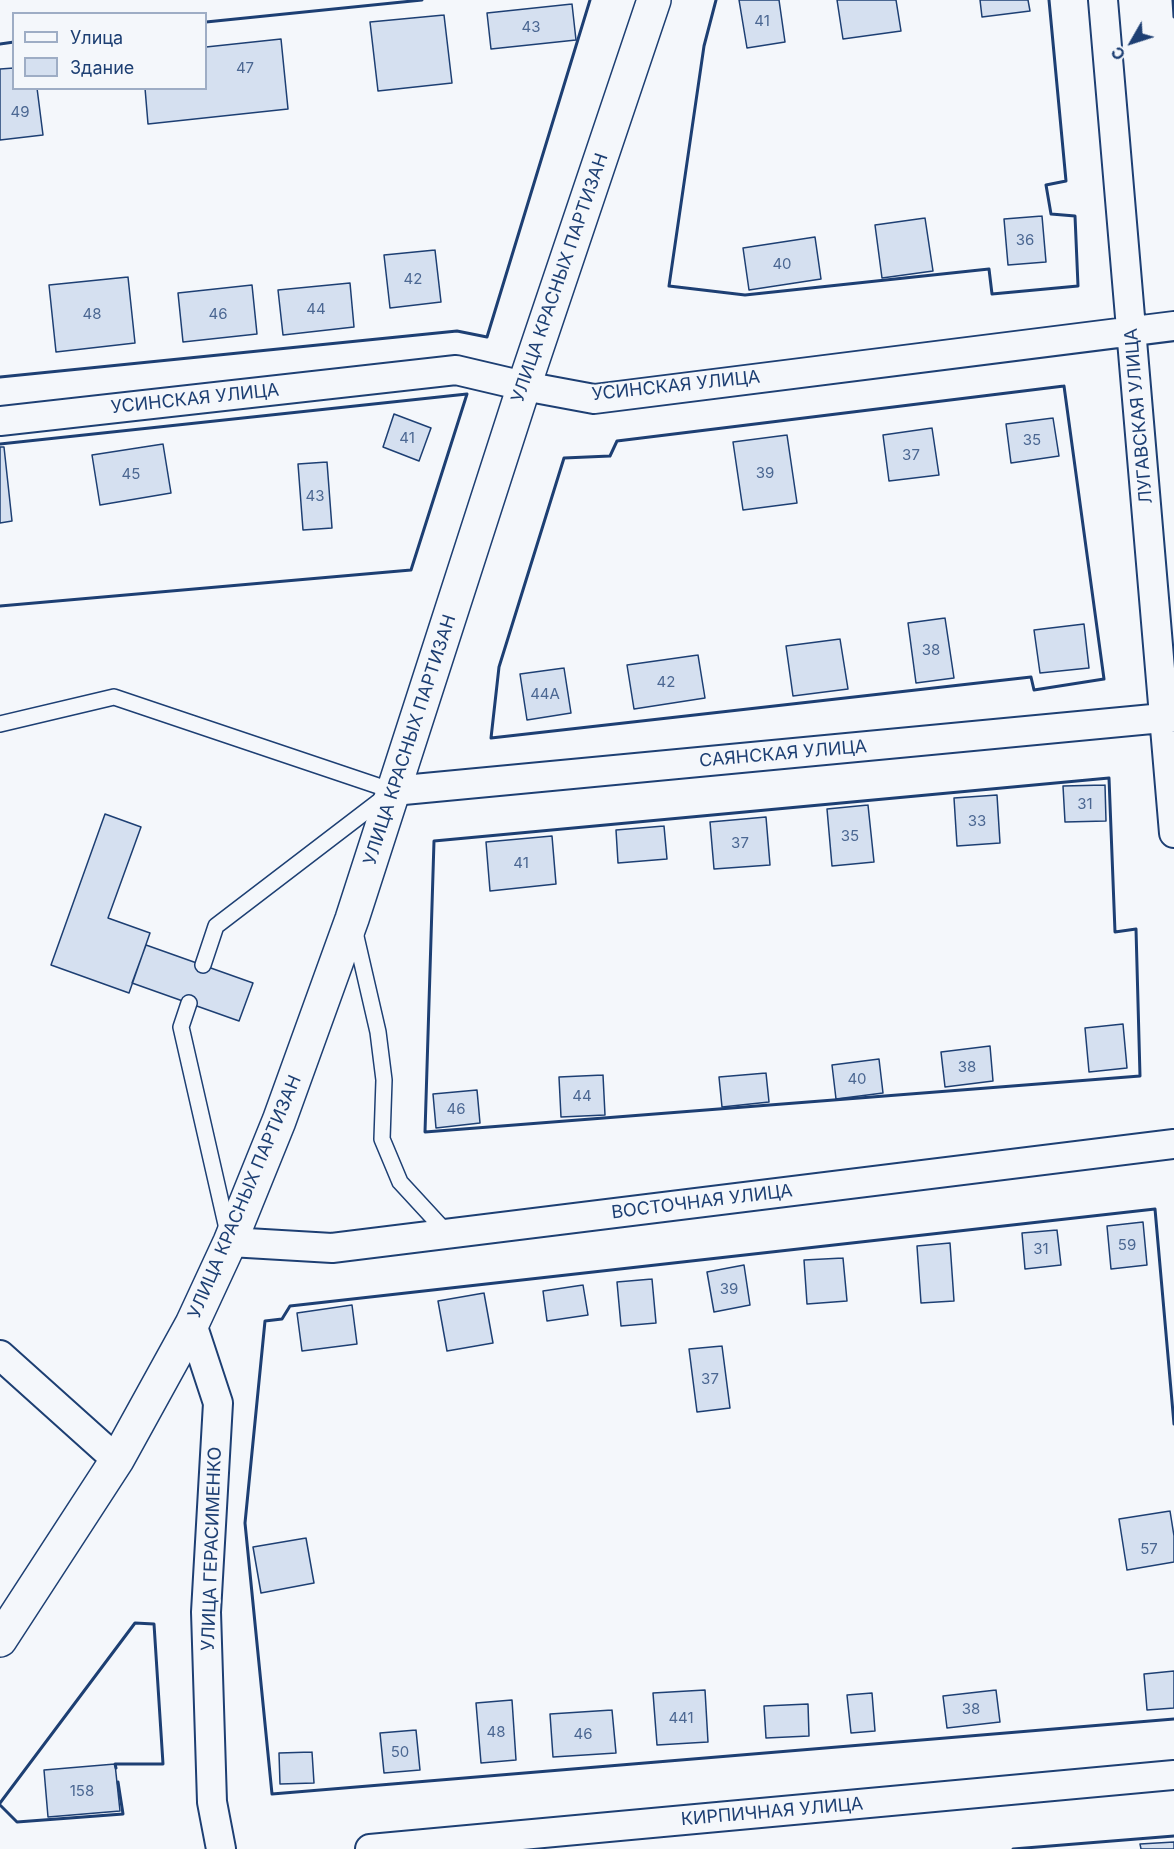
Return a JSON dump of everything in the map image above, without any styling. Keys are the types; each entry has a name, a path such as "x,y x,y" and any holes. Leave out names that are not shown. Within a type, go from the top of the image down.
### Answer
{"main road":[{"name":"УЛИЦА КРАСНЫХ ПАРТИЗАН","path":"0,1640 117,1460 192,1324 230,1242 279,1121 352,919 524,386 654,0"}],"street":[{"name":"ЛУГАВСКАЯ УЛИЦА","path":"1104,0 1132,330 1169,718 1174,833"},
{"name":"УСИНСКАЯ УЛИЦА","path":"0,421 456,370 594,399 1174,326"},
{"name":"САЯНСКАЯ УЛИЦА","path":"393,791 1169,718"},
{"name":"ВОСТОЧНАЯ УЛИЦА","path":"230,1242 332,1248 1174,1144"},
{"name":"УЛИЦА ГЕРАСИМЕНКО","path":"192,1324 219,1403 206,1612 212,1802 221,1849"},
{"path":"0,1355 117,1460"},
{"name":"КИРПИЧНАЯ УЛИЦА","path":"370,1849 1174,1775"}],"lane":[{"path":"0,724 114,697 393,791"},
{"path":"203,965 216,926 393,791"},
{"path":"352,919 378,1032 384,1080 382,1139 400,1182 447,1233"},
{"path":"189,1003 181,1027 230,1242"}],"building":[{"path":"739,0 779,0 785,42 747,48"},
{"path":"837,0 896,0 901,31 843,39"},
{"path":"980,0 1028,0 1030,11 982,17"},
{"path":"572,4 576,40 491,49 487,13"},
{"path":"444,15 452,83 378,91 370,22"},
{"path":"281,39 288,109 148,124 145,90 207,90 207,47"},
{"path":"12,68 12,90 37,90 43,135 0,140 0,69"},
{"path":"1042,216 1046,262 1008,265 1004,219"},
{"path":"925,218 933,271 882,278 875,225"},
{"path":"815,237 821,279 749,290 743,248"},
{"path":"435,250 441,302 390,308 384,255"},
{"path":"128,277 135,343 56,352 49,285"},
{"path":"350,283 354,327 283,335 278,290"},
{"path":"252,285 257,334 183,342 178,293"},
{"path":"394,414 431,428 419,461 383,447"},
{"path":"1053,418 1059,456 1011,463 1006,424"},
{"path":"932,428 939,475 889,481 883,435"},
{"path":"787,435 797,503 743,510 733,442"},
{"path":"163,444 171,493 100,505 92,455"},
{"path":"0,447 4,447 12,521 0,523"},
{"path":"327,462 332,528 303,530 298,464"},
{"path":"945,618 954,678 916,683 908,623"},
{"path":"1084,624 1089,668 1040,673 1034,630"},
{"path":"840,639 848,689 793,696 786,646"},
{"path":"698,655 705,698 634,709 627,665"},
{"path":"564,668 571,713 527,720 520,674"},
{"path":"1105,785 1106,821 1065,822 1063,786"},
{"path":"997,795 1000,843 957,846 954,798"},
{"path":"868,805 874,862 832,866 827,809"},
{"path":"105,814 141,827 108,918 150,933 129,993 51,965"},
{"path":"766,817 770,865 714,869 710,822"},
{"path":"664,826 667,859 618,863 616,830"},
{"path":"552,836 556,884 490,891 486,842"},
{"path":"146,945 253,983 239,1021 132,983"},
{"path":"1123,1024 1127,1068 1089,1072 1085,1028"},
{"path":"990,1046 993,1081 945,1087 941,1052"},
{"path":"879,1059 883,1093 836,1099 832,1065"},
{"path":"766,1073 769,1102 722,1107 719,1077"},
{"path":"603,1075 605,1115 561,1117 559,1077"},
{"path":"477,1090 480,1123 436,1128 433,1094"},
{"path":"1143,1222 1147,1265 1111,1269 1107,1226"},
{"path":"1057,1230 1061,1265 1025,1269 1022,1233"},
{"path":"950,1243 954,1301 921,1303 917,1246"},
{"path":"843,1258 847,1301 807,1304 804,1260"},
{"path":"744,1265 750,1305 714,1312 707,1272"},
{"path":"652,1279 656,1323 621,1326 617,1282"},
{"path":"583,1285 588,1315 547,1321 543,1291"},
{"path":"484,1293 493,1343 447,1351 438,1301"},
{"path":"352,1305 357,1344 302,1351 297,1313"},
{"path":"722,1346 730,1408 697,1412 689,1349"},
{"path":"1170,1511 1174,1536 1174,1562 1127,1570 1119,1519"},
{"path":"306,1538 314,1583 261,1593 253,1547"},
{"path":"1174,1671 1174,1708 1147,1710 1144,1674"},
{"path":"705,1690 708,1742 657,1745 653,1693"},
{"path":"996,1690 1000,1722 947,1728 943,1696"},
{"path":"872,1693 875,1731 851,1733 847,1695"},
{"path":"512,1700 516,1760 481,1763 476,1703"},
{"path":"808,1704 809,1736 766,1738 764,1706"},
{"path":"612,1710 616,1753 553,1757 550,1714"},
{"path":"416,1730 420,1770 384,1773 380,1733"},
{"path":"312,1752 314,1783 280,1784 279,1753"},
{"path":"115,1764 120,1811 48,1817 44,1770"},
{"path":"1174,1842 1174,1849 1141,1849 1140,1844"}],"wall":[{"path":"207,22 422,0"},
{"path":"0,377 457,331 487,337 590,0"},
{"path":"716,0 704,46 669,286 745,295 989,269 992,294 1078,286 1075,216 1051,214 1046,185 1066,181 1049,0"},
{"path":"1173,0 1174,17"},
{"path":"0,44 12,42"},
{"path":"1064,386 1104,679 1034,690 1031,677 491,738 499,667 564,458 610,456 617,441 1064,386"},
{"path":"0,444 467,394 411,570 0,606"},
{"path":"1109,778 1115,932 1136,929 1140,1076 425,1132 434,841 1109,778"},
{"path":"1174,1424 1155,1209 290,1306 282,1319 265,1321 245,1523 272,1794 1174,1719"},
{"path":"0,1803 135,1623 154,1624 163,1764 115,1764 116,1768"},
{"path":"0,1805 17,1822 123,1814 118,1782"},
{"path":"1013,1849 1174,1836"}]}
